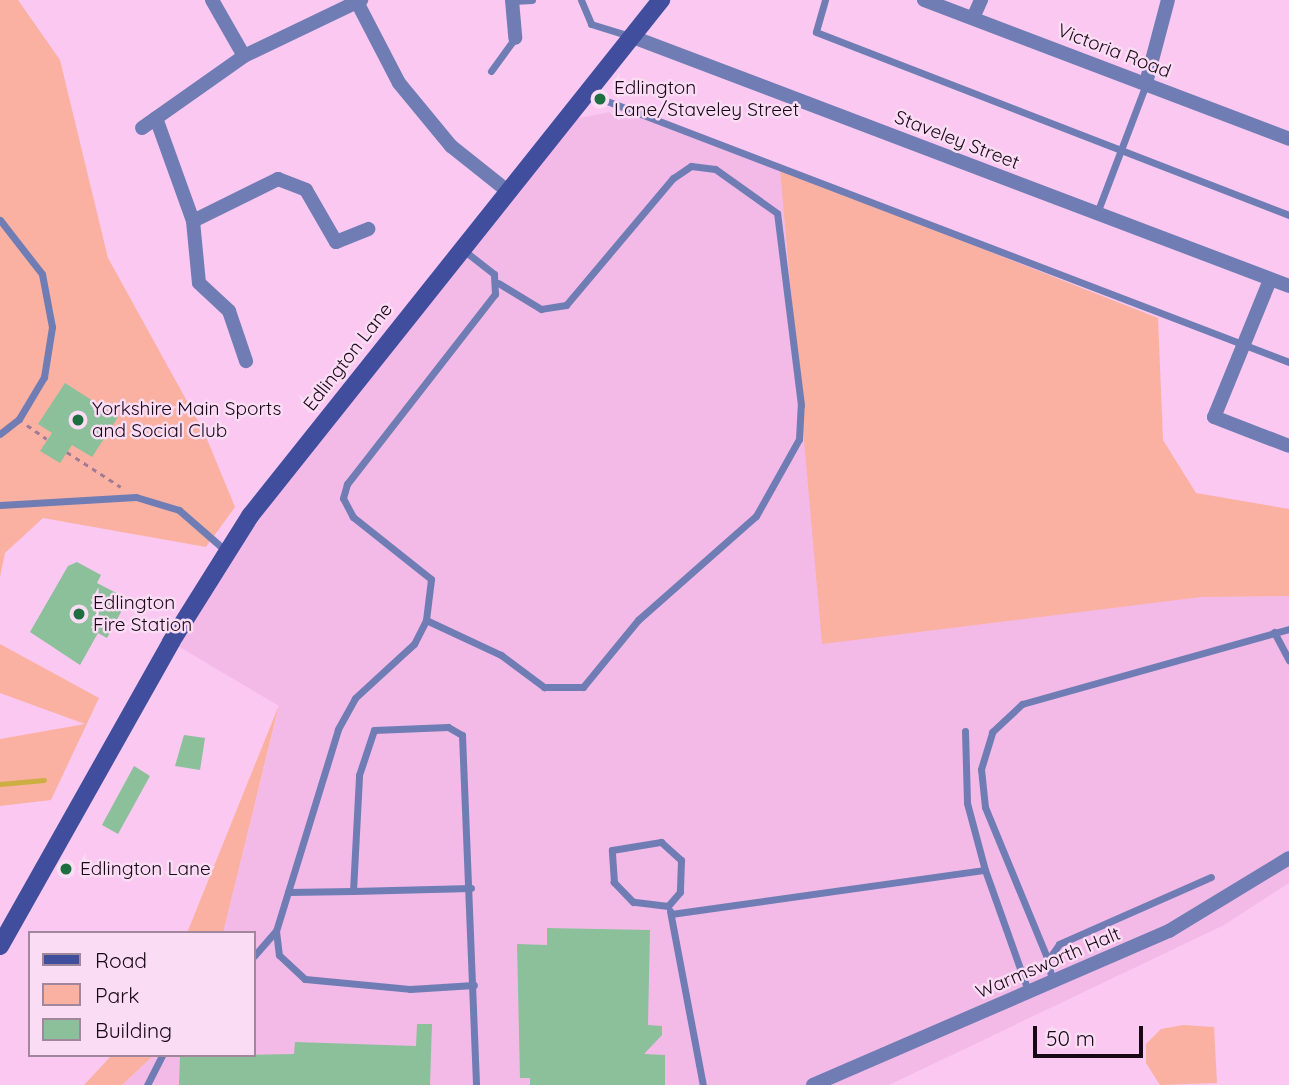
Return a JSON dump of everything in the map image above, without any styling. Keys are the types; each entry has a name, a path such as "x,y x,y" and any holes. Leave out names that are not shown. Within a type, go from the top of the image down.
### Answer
{"main road":[{"name":"Edlington Lane","path":"0,946 227,552 505,189 582,92 661,0"}],"street":[{"path":"212,0 244,56"},
{"name":"Victoria Road","path":"924,0 1288,137"},
{"path":"973,19 981,0"},
{"path":"1146,83 1168,0"},
{"path":"142,128 244,56 359,1 398,83 450,146 505,189"},
{"path":"512,1 515,38"},
{"name":"Staveley Street","path":"629,36 1289,286"},
{"path":"156,118 193,221 199,283 229,312 246,361"},
{"path":"193,221 278,179 306,190 336,242 369,229"},
{"path":"1270,280 1248,346 1225,379 1214,417 1289,446"},
{"name":"Warmsworth Halt","path":"813,1085 1169,931 1289,858"}],"lane":[{"path":"512,1 532,0"},
{"path":"581,0 591,24 629,36"},
{"path":"825,0 816,32 1120,152 1289,215"},
{"path":"491,71 515,38"},
{"path":"1097,215 1146,83"},
{"path":"582,92 1289,362"},
{"path":"426,620 501,655 544,687 583,687 638,620 756,516 799,439 802,405 777,213 715,169 691,166 673,178 566,305 541,309 498,283 460,248"},
{"path":"0,220 42,274 52,327 44,377 19,419 0,434"},
{"path":"474,985 410,989 305,979 279,955 276,931 338,729 355,698 414,645 426,620 431,579 353,517 343,498 347,484 495,295 498,283"},
{"path":"0,505 136,497 179,510 227,552"},
{"path":"1052,982 1048,960 985,807 981,769 992,732 1023,704 1289,629"},
{"path":"1275,632 1289,660"},
{"path":"353,891 363,748 383,725 448,727 462,735 471,888 476,1085"},
{"path":"965,731 967,803 985,870 1028,992"},
{"path":"704,1085 670,910 683,886 674,848 661,842 612,850 610,871 622,895 640,905 670,910 985,870"},
{"path":"1048,960 1059,944 1210,877"},
{"path":"288,892 471,888"},
{"path":"256,954 276,931"},
{"path":"147,1085 161,1057"}],"path":[{"path":"19,419 47,439"},
{"path":"68,452 136,497"}],"shaded area":[{"path":"627,109 780,169 1201,597 1289,596 1289,883 1224,925 889,1085 122,1085 152,1057 256,1057 256,931 223,931 279,706 171,642 217,567 558,122"}],"green space":[{"path":"0,0 18,0 60,60 108,258 204,432 235,507 206,547 43,518 5,553 0,577"},
{"path":"780,169 1158,318 1163,440 1196,493 1289,509 1289,596 1201,597 822,644"},
{"path":"0,644 99,698 51,800 0,806 0,739 85,724 0,693"},
{"path":"279,705 223,931 188,931"},
{"path":"1183,1025 1214,1027 1217,1083 1160,1085 1146,1063 1146,1044 1161,1029"},
{"path":"110,1057 152,1057 122,1085 84,1085"}],"building":[{"name":"Yorkshire Main Sports and Social Club","path":"65,383 118,417 92,457 72,445 60,463 40,451 52,433 38,424"},
{"name":"Edlington Fire Station","path":"77,562 101,575 97,583 128,599 107,638 98,633 80,665 30,632 68,566"},
{"path":"184,735 205,738 200,770 175,766"},
{"path":"134,766 150,776 118,834 102,825"},
{"path":"547,928 650,930 648,1025 662,1026 662,1035 644,1054 665,1055 665,1085 530,1085 530,1078 520,1078 517,944 547,945"},
{"path":"417,1024 432,1024 430,1085 179,1085 180,1057 294,1054 295,1042 416,1046"}],"waterway":[{"path":"0,784 44,780"}],"place":[{"name":"Edlington Lane/Staveley Street","path":"600,99"},
{"name":"Yorkshire Main Sports and Social Club","path":"78,420"},
{"name":"Edlington Fire Station","path":"79,614"},
{"name":"Edlington Lane","path":"66,869"}]}
